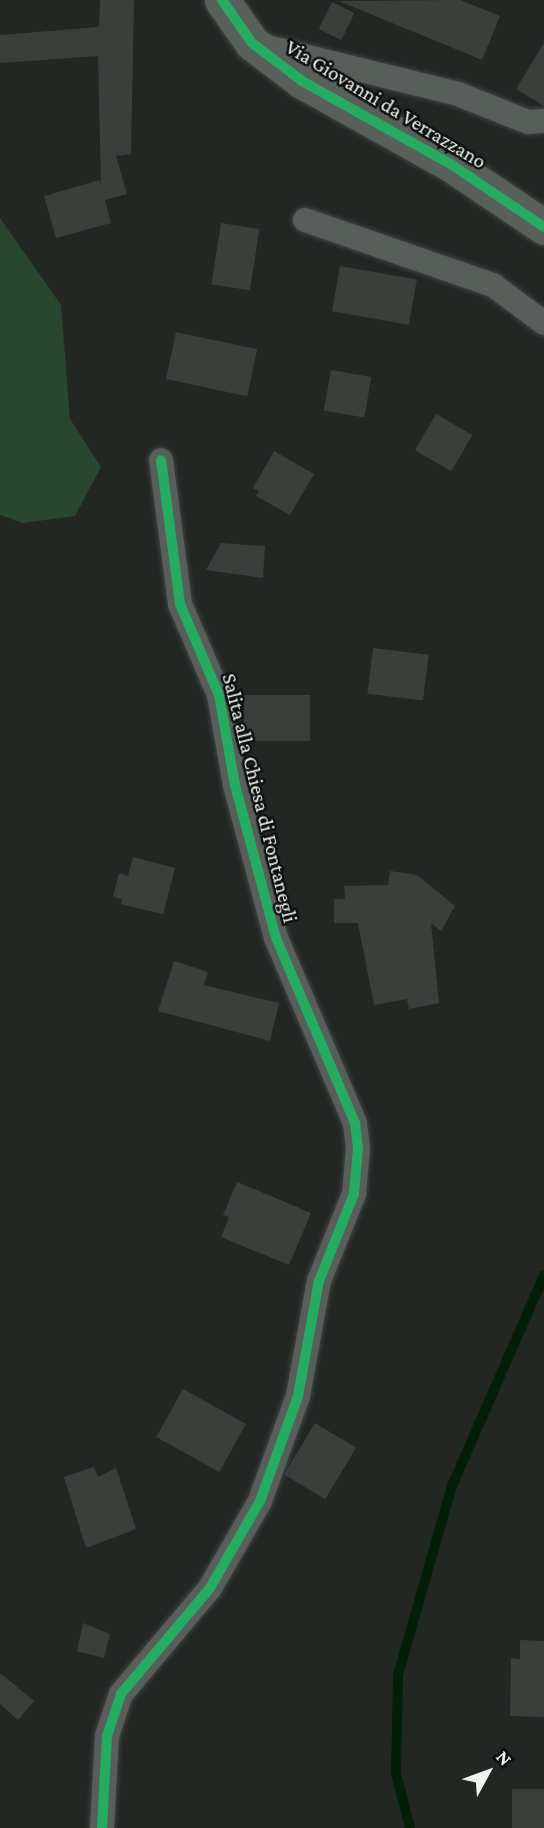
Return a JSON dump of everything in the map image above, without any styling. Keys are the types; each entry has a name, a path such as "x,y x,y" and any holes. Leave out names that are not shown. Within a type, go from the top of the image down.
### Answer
{"street":[{"name":"Via Giovanni da Verrazzano","path":"222,0 251,43 302,81 452,165 544,227"},
{"path":"251,43 458,94 539,125"},
{"path":"305,220 493,285 544,323"},
{"name":"Salita alla Chiesa di Fontanegli","path":"102,1828 107,1736 121,1694 210,1588 260,1502 298,1396 319,1282 354,1195 358,1148 355,1123 276,938 235,785 219,695 180,604 161,460"}],"green space":[{"path":"0,218 61,305 70,419 101,467 75,516 23,523 0,515"}],"building":[{"path":"100,0 134,0 131,154 116,156 127,194 105,200 111,223 56,238 44,196 100,180 101,185 98,56 0,63 0,35 99,27"},
{"path":"460,0 500,16 482,60 339,1"},
{"path":"332,2 354,13 341,40 319,29"},
{"path":"544,43 544,106 516,89"},
{"path":"221,223 260,229 250,290 211,284"},
{"path":"340,266 417,280 409,325 332,311"},
{"path":"176,332 257,349 247,396 166,379"},
{"path":"331,370 371,377 364,417 324,410"},
{"path":"436,414 472,435 451,471 415,450"},
{"path":"274,451 314,474 290,515 256,496 259,491 253,488"},
{"path":"221,543 265,546 263,578 206,570"},
{"path":"373,648 429,655 423,700 367,694"},
{"path":"244,695 310,695 310,741 244,741"},
{"path":"133,857 175,868 163,914 121,904 122,899 113,897 119,873 128,876"},
{"path":"390,871 417,875 455,906 441,931 431,923 439,1003 409,1009 407,999 374,1005 358,923 334,923 334,899 345,899 344,886 388,885"},
{"path":"174,961 208,972 204,985 279,1003 270,1041 158,1011"},
{"path":"237,1182 311,1213 289,1265 221,1237 229,1217 223,1215"},
{"path":"183,1389 246,1424 219,1472 156,1437"},
{"path":"315,1423 356,1448 325,1499 284,1474"},
{"path":"94,1467 98,1477 116,1468 136,1529 86,1548 64,1477"},
{"path":"83,1623 110,1634 104,1658 77,1651"},
{"path":"520,1640 544,1641 544,1717 510,1716 511,1658 520,1659"},
{"path":"0,1673 34,1701 18,1720 0,1704"},
{"path":"512,1789 544,1789 544,1828 512,1828"}],"waterway":[{"path":"410,1828 396,1773 398,1675 452,1486 544,1275"}],"cycle path":[{"path":"222,0 252,43 302,81 452,165 544,227"},
{"path":"102,1828 107,1736 121,1694 210,1588 260,1501 298,1396 319,1281 354,1194 358,1148 355,1123 276,938 235,785 219,695 180,604 161,460"}]}
